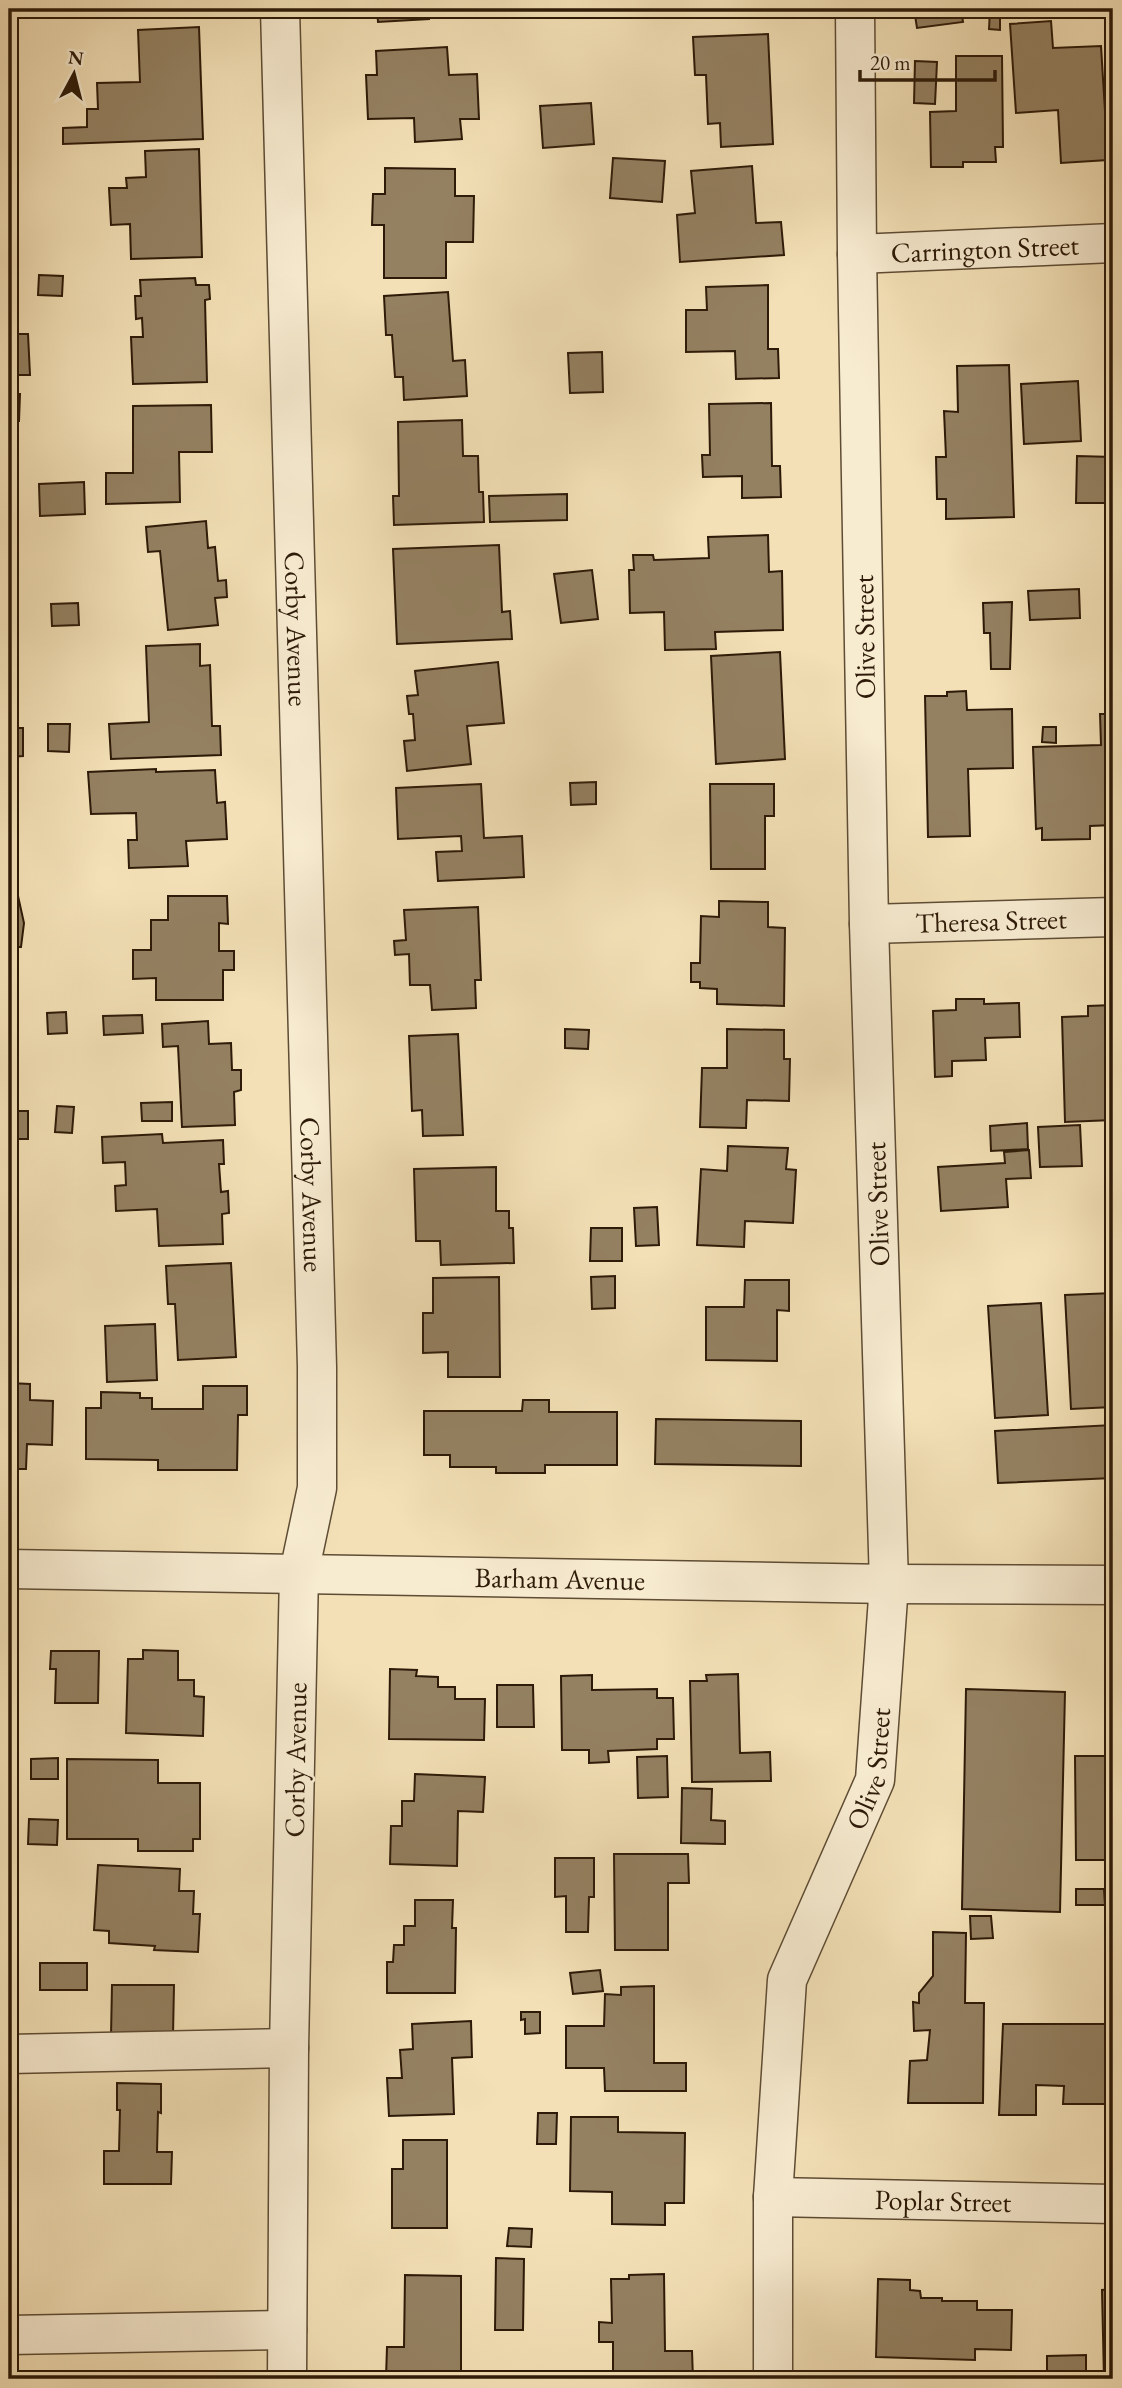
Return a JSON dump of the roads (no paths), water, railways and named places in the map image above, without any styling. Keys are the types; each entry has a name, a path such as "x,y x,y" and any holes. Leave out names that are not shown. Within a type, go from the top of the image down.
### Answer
{"street":[{"name":"Corby Avenue","path":"280,9 317,1367 317,1488 299,1573 289,2048 286,2379"},
{"name":"Olive Street","path":"773,2379 774,2197 787,1980 875,1780 888,1584 869,924 855,9"},
{"name":"Carrington Street","path":"857,254 1113,243"},
{"name":"Theresa Street","path":"869,924 1113,917"},
{"name":"Barham Avenue","path":"9,1569 888,1584 1113,1584"},
{"path":"9,2054 289,2048"},
{"name":"Poplar Street","path":"774,2197 1113,2204"},
{"path":"9,2335 287,2330"}]}
